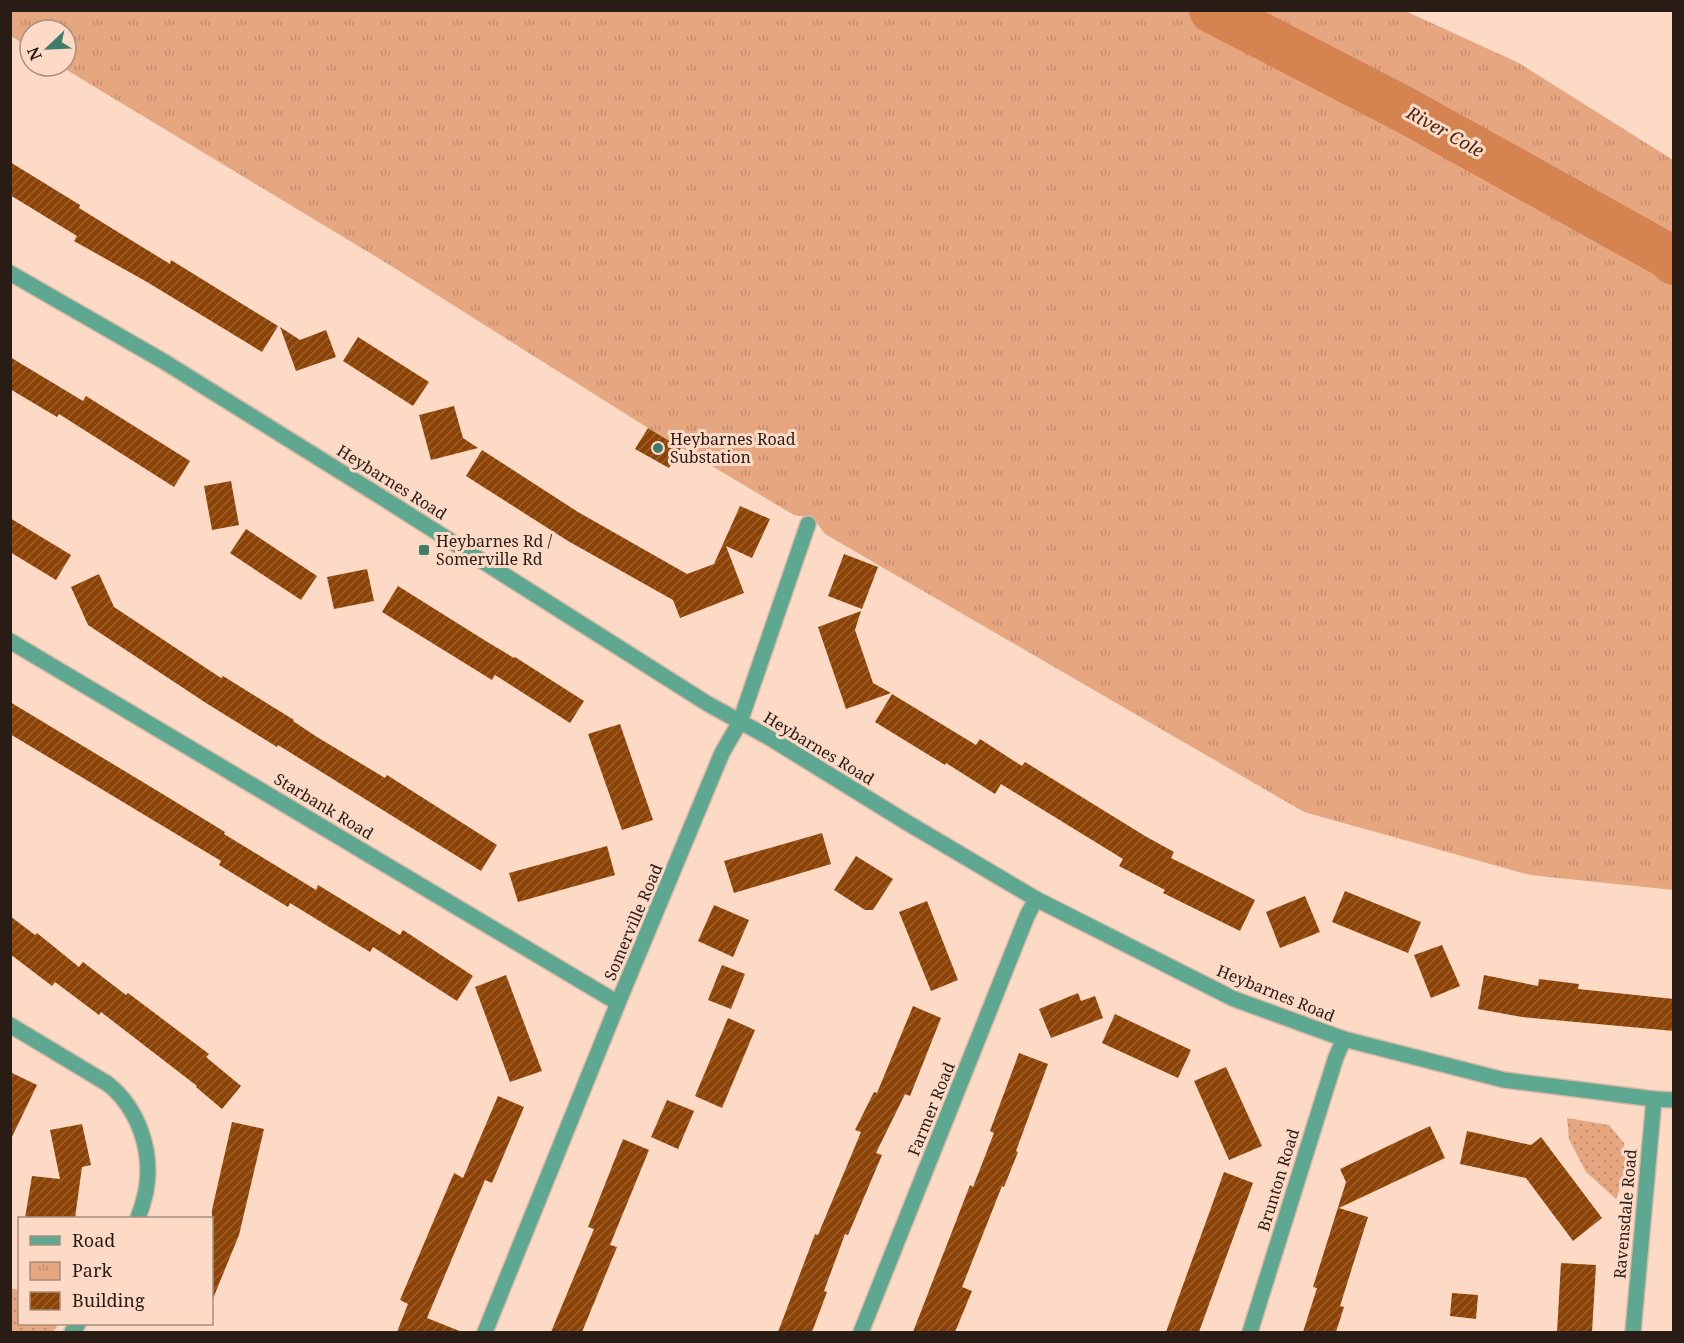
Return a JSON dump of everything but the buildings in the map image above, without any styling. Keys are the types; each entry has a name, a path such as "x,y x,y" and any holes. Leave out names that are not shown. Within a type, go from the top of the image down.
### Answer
{"street":[{"name":"Heybarnes Road","path":"10,273 163,361 740,722 1036,900 1234,999 1344,1039 1504,1080 1674,1100"},
{"name":"Somerville Road","path":"485,1332 722,753 740,722 808,524"},
{"name":"Starbank Road","path":"10,641 618,1003"},
{"name":"Farmer Road","path":"861,1332 1023,927 1036,900"},
{"path":"10,1025 108,1084 121,1095 132,1111 141,1133 148,1166 146,1191 138,1217"},
{"name":"Brunton Road","path":"1250,1332 1335,1057 1344,1039"},
{"name":"Ravensdale Road","path":"1632,1332 1654,1099"}],"green space":[{"path":"1403,10 1519,63 1673,160 1673,890 1530,875 1304,812 825,534 813,518 794,515 648,428 388,264 78,77 78,18 18,18 18,40 11,36 10,11"},
{"path":"1567,1118 1609,1125 1624,1143 1626,1173 1616,1199 1586,1172 1569,1139"},
{"path":"10,1288 18,1290 18,1325 58,1325 53,1332 11,1332"}],"waterway":[{"name":"River Cole","path":"1212,10 1405,110 1668,256 1674,262"}],"place":[{"name":"Heybarnes Road Substation","path":"658,448"},
{"name":"Heybarnes Rd / Somerville Rd","path":"424,550"}]}
